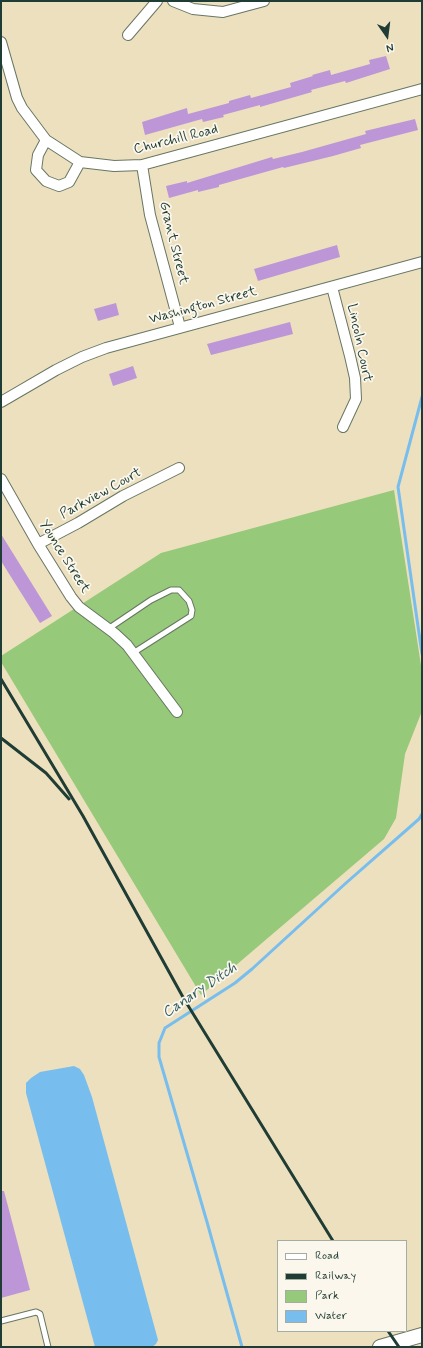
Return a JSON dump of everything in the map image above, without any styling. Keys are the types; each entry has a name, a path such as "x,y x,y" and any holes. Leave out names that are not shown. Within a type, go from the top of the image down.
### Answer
{"street":[{"path":"128,35 157,1"},
{"path":"173,1 194,9 223,12 264,1"},
{"name":"Churchill Road","path":"1,42 17,98 22,108 46,140 80,162 114,166 142,165 422,90"},
{"path":"46,140 38,155 36,170 46,181 59,186 69,182 80,162"},
{"name":"Grant Street","path":"142,165 150,215 180,327"},
{"name":"Washington Street","path":"1,402 56,370 82,357 132,340 422,262"},
{"name":"Lincoln Court","path":"332,287 355,378 356,399 343,427"},
{"name":"Parkview Court","path":"38,544 78,523 122,496 179,468"},
{"name":"Younce Street","path":"1,479 38,544 79,607 127,645 177,712"},
{"path":"380,1347 422,1335"}],"lane":[{"path":"108,629 151,600 172,590 179,590 189,601 192,610 191,616 133,653"},
{"path":"1,1321 36,1312 40,1314 48,1347"}],"green space":[{"path":"394,490 422,672 422,711 405,754 396,818 384,839 201,995 1,662 1,656 161,553"}],"water":[{"path":"74,1066 80,1069 84,1075 92,1097 158,1340 152,1347 95,1347 26,1093 26,1083 40,1072"}],"building":[{"path":"386,56 390,69 346,83 345,81 311,90 312,92 260,107 260,105 223,115 224,117 203,122 202,119 145,135 142,122 187,108 188,114 229,103 229,101 250,95 251,98 291,87 290,83 313,76 312,75 330,70 331,75 370,64 369,60"},
{"path":"415,119 418,130 360,145 361,148 333,156 283,167 219,185 219,187 198,192 198,190 169,198 166,186 187,181 187,183 272,157 273,159 302,152 366,134 365,131"},
{"path":"337,245 340,257 258,281 254,269"},
{"path":"116,303 119,315 98,321 94,309"},
{"path":"290,322 293,334 211,355 207,344"},
{"path":"133,366 137,378 113,386 109,374"},
{"path":"1,534 52,616 40,623 1,561"},
{"path":"1,1191 4,1191 30,1290 1,1298"}],"waterway":[{"name":"Canary Ditch","path":"422,397 398,487 422,654"},
{"name":"Canary Ditch","path":"242,1347 159,1057 159,1043 165,1028 235,983 252,969 419,819 422,814"}],"railway":[{"path":"1,679 83,816 184,999 332,1240"},
{"path":"1,738 46,773 69,799"},
{"path":"389,1332 399,1347"}]}
